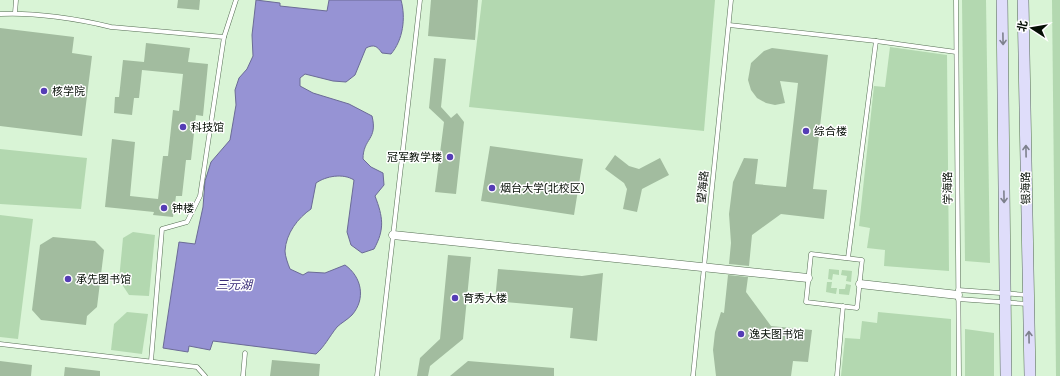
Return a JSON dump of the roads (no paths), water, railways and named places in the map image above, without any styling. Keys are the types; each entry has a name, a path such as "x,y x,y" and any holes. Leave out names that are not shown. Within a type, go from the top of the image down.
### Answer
{"main road":[{"name":"银海路","path":"1002,0 1006,376"},
{"name":"银海路","path":"1023,0 1030,376"}],"street":[{"path":"393,235 808,278"},
{"path":"860,284 958,295"}],"lane":[{"path":"15,13 16,0"},
{"path":"151,361 162,229 187,222 200,196 224,37 236,0"},
{"path":"377,376 420,0"},
{"name":"望海路","path":"693,376 731,0"},
{"name":"学海路","path":"956,0 959,376"},
{"path":"0,14 15,13 96,23 111,27 224,37"},
{"path":"729,25 876,41 956,52"},
{"path":"848,258 876,41"},
{"path":"811,254 862,260 857,308 806,302 808,278 811,254"},
{"path":"958,295 1028,300"},
{"path":"958,295 1028,300"},
{"path":"837,376 843,306"},
{"path":"0,344 197,367 205,376"},
{"path":"243,376 246,353"}],"water":[{"name":"三元湖","path":"256,0 280,3 280,6 327,11 329,0 401,0 403,21 401,36 391,54 382,53 375,46 366,48 355,75 346,82 333,81 305,74 300,78 300,86 313,93 349,104 372,116 372,135 365,147 363,159 371,167 383,173 384,185 375,196 380,210 382,223 380,235 374,249 362,253 351,245 347,232 354,180 335,176 316,183 311,209 297,221 290,232 286,244 285,251 290,269 303,275 308,272 325,273 345,265 351,270 358,282 360,295 359,302 352,315 337,327 316,354 213,341 210,350 189,346 188,352 163,348 179,242 195,244 203,207 205,181 211,162 230,140 236,105 235,90 239,78 247,69 253,56 252,35"}],"place":[{"name":"核学院","path":"44,91"},
{"name":"科技馆","path":"183,127"},
{"name":"综合楼","path":"806,131"},
{"name":"冠军教学楼","path":"450,157"},
{"name":"烟台大学(北校区)","path":"492,188"},
{"name":"钟楼","path":"164,208"},
{"name":"承先图书馆","path":"68,279"},
{"name":"育秀大楼","path":"455,298"},
{"name":"逸夫图书馆","path":"741,334"}]}
